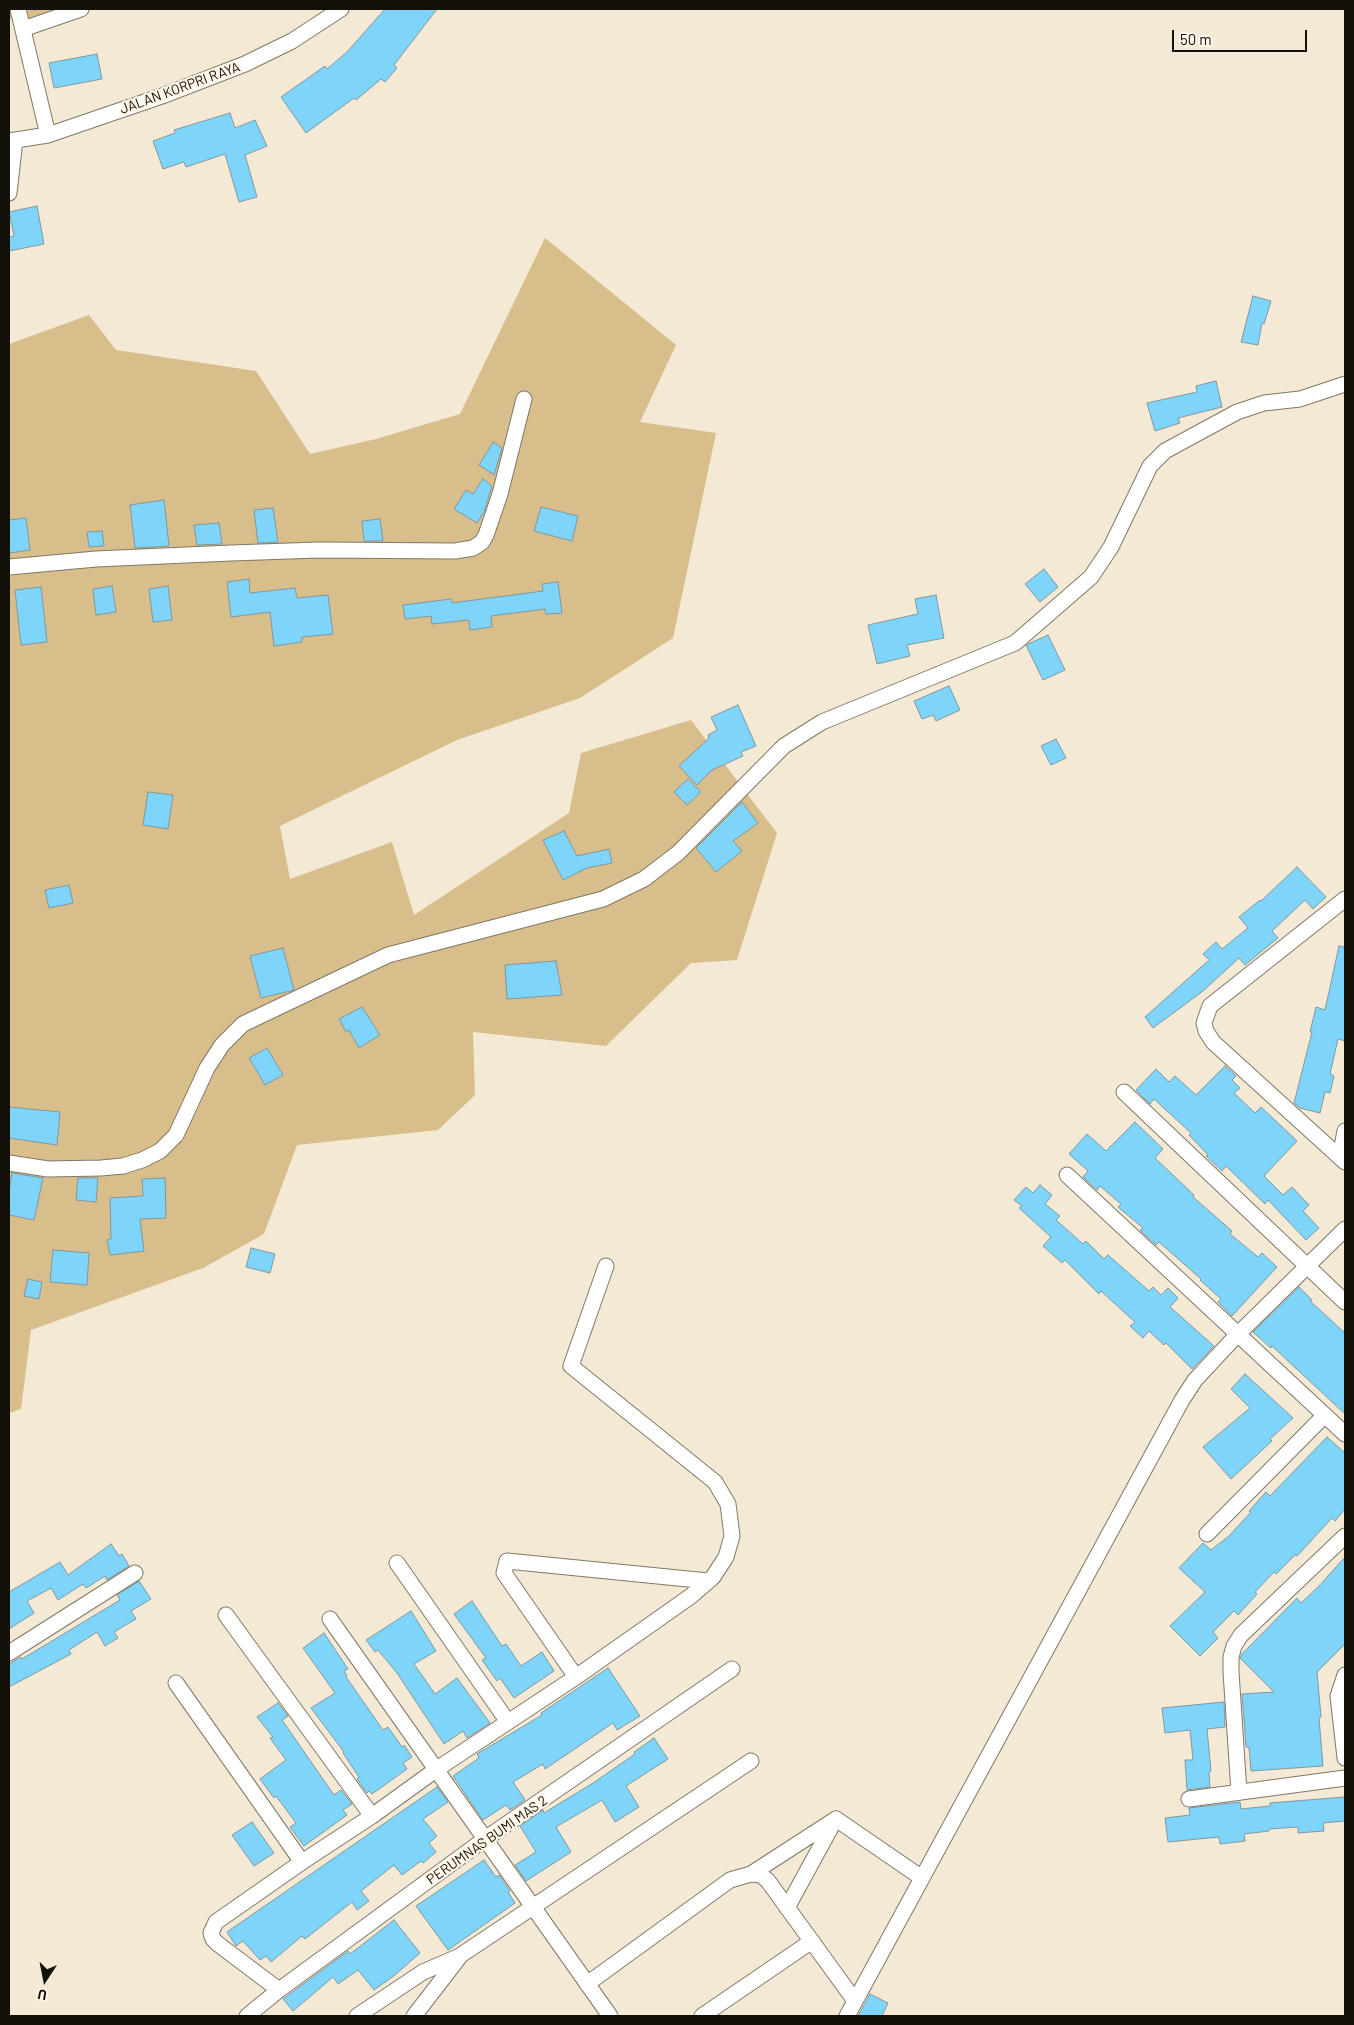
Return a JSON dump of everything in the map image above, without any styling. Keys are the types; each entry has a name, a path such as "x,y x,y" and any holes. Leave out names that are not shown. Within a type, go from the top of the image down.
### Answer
{"street":[{"path":"9,10 17,9 48,135"},
{"path":"23,29 81,9"},
{"name":"JALAN KORPRI RAYA","path":"12,140 48,135 162,96 245,64 292,41 341,9"},
{"path":"9,193 12,140"},
{"path":"9,1164 48,1169 101,1168 122,1166 142,1160 160,1151 176,1135 207,1068 222,1046 243,1024 388,955 603,899 644,879 678,852 784,746 822,722 938,676 1015,642 1091,577 1111,547 1150,466 1165,451 1237,412 1264,403 1300,399 1345,384"},
{"path":"9,567 96,559 231,552 319,550 454,551 473,548 482,542 486,535 500,494 524,400"},
{"path":"1342,1159 1213,1042 1206,1031 1204,1023 1210,1006 1345,899"},
{"path":"1124,1092 1345,1302"},
{"path":"1342,1159 1345,1131"},
{"path":"1067,1175 1345,1434"},
{"path":"846,2016 1182,1400 1195,1380 1237,1335 1345,1229"},
{"path":"280,1990 218,1944 211,1933 216,1922 691,1596 708,1581 726,1557 732,1536 728,1504 715,1482 571,1366 606,1266"},
{"path":"1207,1534 1325,1415"},
{"path":"1240,1792 1231,1672 1231,1657 1234,1646 1241,1635 1345,1536"},
{"path":"576,1676 504,1573 507,1560 708,1581"},
{"path":"398,1563 508,1722"},
{"path":"9,1654 134,1573"},
{"path":"226,1615 372,1816"},
{"path":"330,1619 610,2016"},
{"name":"PERUMNAS BUMI MAS 2","path":"253,2014 280,1990 486,1839 732,1669"},
{"path":"1344,1679 1338,1696 1345,1758"},
{"path":"176,1683 302,1862"},
{"path":"357,2016 423,1972 461,1955 751,1761"},
{"path":"1189,1799 1345,1778"},
{"path":"836,1818 922,1878"},
{"path":"587,1984 730,1880 751,1874 836,1818"},
{"path":"788,1908 836,1818"},
{"path":"751,1874 761,1875 768,1881 855,2002"},
{"path":"702,2016 812,1941"},
{"path":"414,2016 461,1955"}],"shaded area":[{"path":"9,9 56,9 38,21 9,19"},
{"path":"545,238 676,345 640,422 716,433 673,638 580,698 457,740 280,826 290,879 392,842 414,915 569,813 581,753 691,720 777,833 737,960 691,963 606,1046 473,1032 475,1095 438,1130 297,1145 264,1234 203,1268 31,1330 21,1409 9,1413 9,344 89,315 116,350 256,371 310,454 376,439 460,414"}],"building":[{"path":"385,9 437,9 394,65 397,68 385,82 381,79 356,100 354,98 306,133 281,97 325,66 327,69 347,52"},
{"path":"97,54 102,79 54,88 49,63"},
{"path":"230,113 235,128 255,120 267,146 245,155 257,197 239,202 225,154 186,167 184,162 163,169 153,141 175,133 174,130"},
{"path":"37,206 44,244 9,251 9,237 14,236 9,212"},
{"path":"1253,296 1271,301 1264,324 1262,323 1258,345 1241,342"},
{"path":"1216,381 1222,407 1178,418 1180,423 1155,431 1147,403 1197,392 1196,386"},
{"path":"493,442 502,448 494,475 479,465"},
{"path":"483,479 492,486 484,512 477,523 454,509 466,490 473,494"},
{"path":"164,500 169,546 135,548 130,505"},
{"path":"541,507 578,516 572,541 534,531"},
{"path":"273,508 278,542 258,543 254,510"},
{"path":"26,518 30,550 9,553 9,520"},
{"path":"380,519 383,541 364,541 362,521"},
{"path":"219,523 222,544 197,545 194,525"},
{"path":"102,531 104,546 89,547 87,532"},
{"path":"1044,569 1058,587 1040,602 1025,584"},
{"path":"249,579 250,593 295,588 297,598 328,595 333,634 302,637 302,642 274,646 270,612 231,617 227,582"},
{"path":"558,582 562,613 546,614 545,609 491,616 492,627 470,630 469,620 432,624 431,616 405,619 403,605 451,599 452,603 543,591 542,584"},
{"path":"112,586 116,612 96,615 93,589"},
{"path":"168,586 172,620 153,622 149,589"},
{"path":"41,587 47,642 21,645 15,590"},
{"path":"936,595 944,638 907,645 910,656 877,664 868,625 918,614 915,599"},
{"path":"1048,635 1065,670 1043,680 1026,645"},
{"path":"949,686 960,710 936,721 933,715 922,719 914,701"},
{"path":"738,705 756,746 741,752 743,756 712,770 697,785 679,766 709,738 708,735 717,730 711,717"},
{"path":"1056,739 1066,758 1051,765 1041,746"},
{"path":"688,779 701,792 687,805 674,792"},
{"path":"148,792 173,795 168,829 143,825"},
{"path":"742,802 758,823 733,841 742,851 716,872 696,848"},
{"path":"564,831 577,856 609,849 612,863 587,868 563,880 543,840"},
{"path":"1297,867 1326,897 1313,909 1305,900 1272,931 1278,938 1245,965 1239,958 1203,991 1153,1028 1145,1017 1209,960 1203,954 1216,942 1222,949 1248,928 1239,917 1261,901"},
{"path":"69,885 73,903 49,908 45,890"},
{"path":"1339,946 1345,947 1345,1041 1338,1039 1330,1074 1334,1076 1330,1093 1325,1092 1320,1113 1300,1108 1294,1103 1312,1032 1310,1032 1316,1007 1325,1010"},
{"path":"283,948 294,990 261,998 250,956"},
{"path":"556,961 562,995 507,999 505,965"},
{"path":"362,1007 380,1035 359,1048 349,1030 346,1032 339,1019"},
{"path":"267,1048 283,1075 265,1085 249,1058"},
{"path":"1225,1066 1236,1076 1232,1080 1240,1088 1234,1093 1255,1113 1261,1107 1297,1141 1264,1176 1283,1195 1292,1187 1309,1205 1303,1211 1319,1228 1306,1240 1268,1200 1265,1204 1226,1166 1222,1171 1206,1156 1208,1155 1189,1135 1191,1133 1154,1099 1150,1104 1136,1090 1156,1069 1169,1082 1175,1076 1196,1095"},
{"path":"9,1107 60,1112 57,1145 9,1138"},
{"path":"1135,1122 1163,1149 1155,1158 1194,1195 1193,1197 1232,1231 1230,1234 1258,1257 1262,1253 1277,1267 1232,1316 1218,1302 1221,1299 1201,1279 1159,1242 1156,1245 1140,1230 1143,1228 1118,1207 1121,1204 1100,1186 1097,1190 1083,1177 1088,1171 1069,1154 1087,1134 1106,1151"},
{"path":"12,1173 43,1178 34,1220 9,1215 9,1192"},
{"path":"78,1178 98,1178 96,1202 76,1200"},
{"path":"165,1178 166,1218 140,1219 144,1251 110,1255 107,1240 111,1239 110,1198 143,1196 142,1179"},
{"path":"1040,1185 1052,1195 1045,1204 1060,1216 1056,1220 1083,1244 1086,1241 1104,1259 1108,1255 1149,1291 1153,1287 1161,1295 1168,1288 1178,1298 1170,1307 1214,1346 1192,1369 1166,1343 1164,1345 1149,1331 1143,1338 1130,1326 1135,1322 1101,1291 1099,1294 1065,1260 1062,1263 1043,1246 1051,1237 1019,1208 1022,1206 1014,1200 1026,1187 1033,1193"},
{"path":"251,1248 275,1254 270,1273 246,1267"},
{"path":"53,1250 89,1253 87,1285 50,1282"},
{"path":"28,1279 42,1282 39,1299 24,1296"},
{"path":"1299,1287 1312,1300 1310,1301 1345,1333 1345,1414 1272,1346 1271,1348 1253,1332"},
{"path":"1245,1374 1293,1418 1270,1439 1272,1441 1231,1479 1203,1447 1250,1408 1231,1389"},
{"path":"1327,1437 1345,1453 1345,1509 1335,1521 1332,1518 1297,1556 1295,1555 1276,1574 1274,1572 1255,1592 1257,1594 1238,1615 1234,1611 1213,1632 1218,1638 1200,1656 1170,1626 1205,1592 1179,1568 1203,1543 1211,1550 1229,1536 1266,1492 1270,1496"},
{"path":"111,1544 119,1556 122,1554 129,1566 107,1580 105,1576 86,1588 83,1584 58,1600 51,1588 27,1601 34,1613 9,1629 9,1592 60,1562 68,1575"},
{"path":"1345,1557 1345,1644 1317,1672 1323,1766 1251,1771 1249,1747 1246,1747 1242,1694 1274,1692 1240,1658 1297,1598 1301,1603"},
{"path":"139,1581 151,1599 131,1611 136,1619 114,1632 118,1638 105,1646 97,1632 69,1650 71,1654 9,1687 9,1664 21,1657 22,1659 120,1600 117,1595"},
{"path":"472,1601 502,1646 506,1644 521,1666 542,1652 554,1671 514,1698 500,1678 497,1681 482,1660 486,1658 454,1614"},
{"path":"411,1611 436,1651 414,1664 435,1694 457,1678 490,1723 467,1738 463,1731 444,1744 397,1673 378,1650 375,1652 366,1640"},
{"path":"324,1633 348,1669 344,1671 346,1677 383,1730 388,1727 402,1747 404,1745 412,1757 403,1763 407,1769 372,1794 369,1791 367,1793 357,1779 359,1777 344,1752 311,1708 335,1693 303,1648"},
{"path":"608,1668 640,1716 617,1730 613,1723 545,1769 543,1764 513,1782 525,1800 510,1810 506,1805 483,1820 453,1776 479,1758 477,1754 542,1715 541,1713"},
{"path":"1224,1702 1225,1727 1207,1729 1211,1771 1209,1772 1210,1787 1187,1790 1185,1760 1193,1760 1190,1730 1165,1733 1162,1708"},
{"path":"278,1703 288,1716 282,1720 334,1795 341,1790 352,1804 343,1810 347,1815 304,1846 290,1827 296,1823 276,1796 274,1798 260,1779 286,1760 270,1738 273,1737 257,1717"},
{"path":"654,1738 668,1759 626,1786 639,1807 615,1822 602,1800 556,1827 571,1852 526,1881 515,1865 536,1852 520,1826 543,1810 544,1813 593,1783 635,1754 634,1752"},
{"path":"437,1787 448,1802 423,1819 437,1836 429,1843 436,1852 423,1863 421,1861 402,1875 394,1865 361,1891 369,1901 357,1910 352,1902 305,1939 302,1936 271,1962 266,1956 260,1960 243,1941 236,1946 227,1932"},
{"path":"1345,1797 1345,1821 1323,1823 1324,1831 1298,1833 1298,1827 1269,1829 1269,1831 1244,1834 1245,1841 1220,1844 1219,1837 1168,1842 1165,1818 1190,1815 1189,1808 1240,1802 1241,1809 1270,1806 1270,1803"},
{"path":"252,1822 274,1853 254,1866 232,1835"},
{"path":"484,1860 496,1877 499,1875 510,1891 508,1892 515,1903 448,1950 416,1906"},
{"path":"394,1920 420,1953 374,1990 358,1970 338,1984 333,1977 293,2011 283,1999 348,1951 350,1954"},
{"path":"870,1994 888,2003 882,2016 858,2016"}]}
